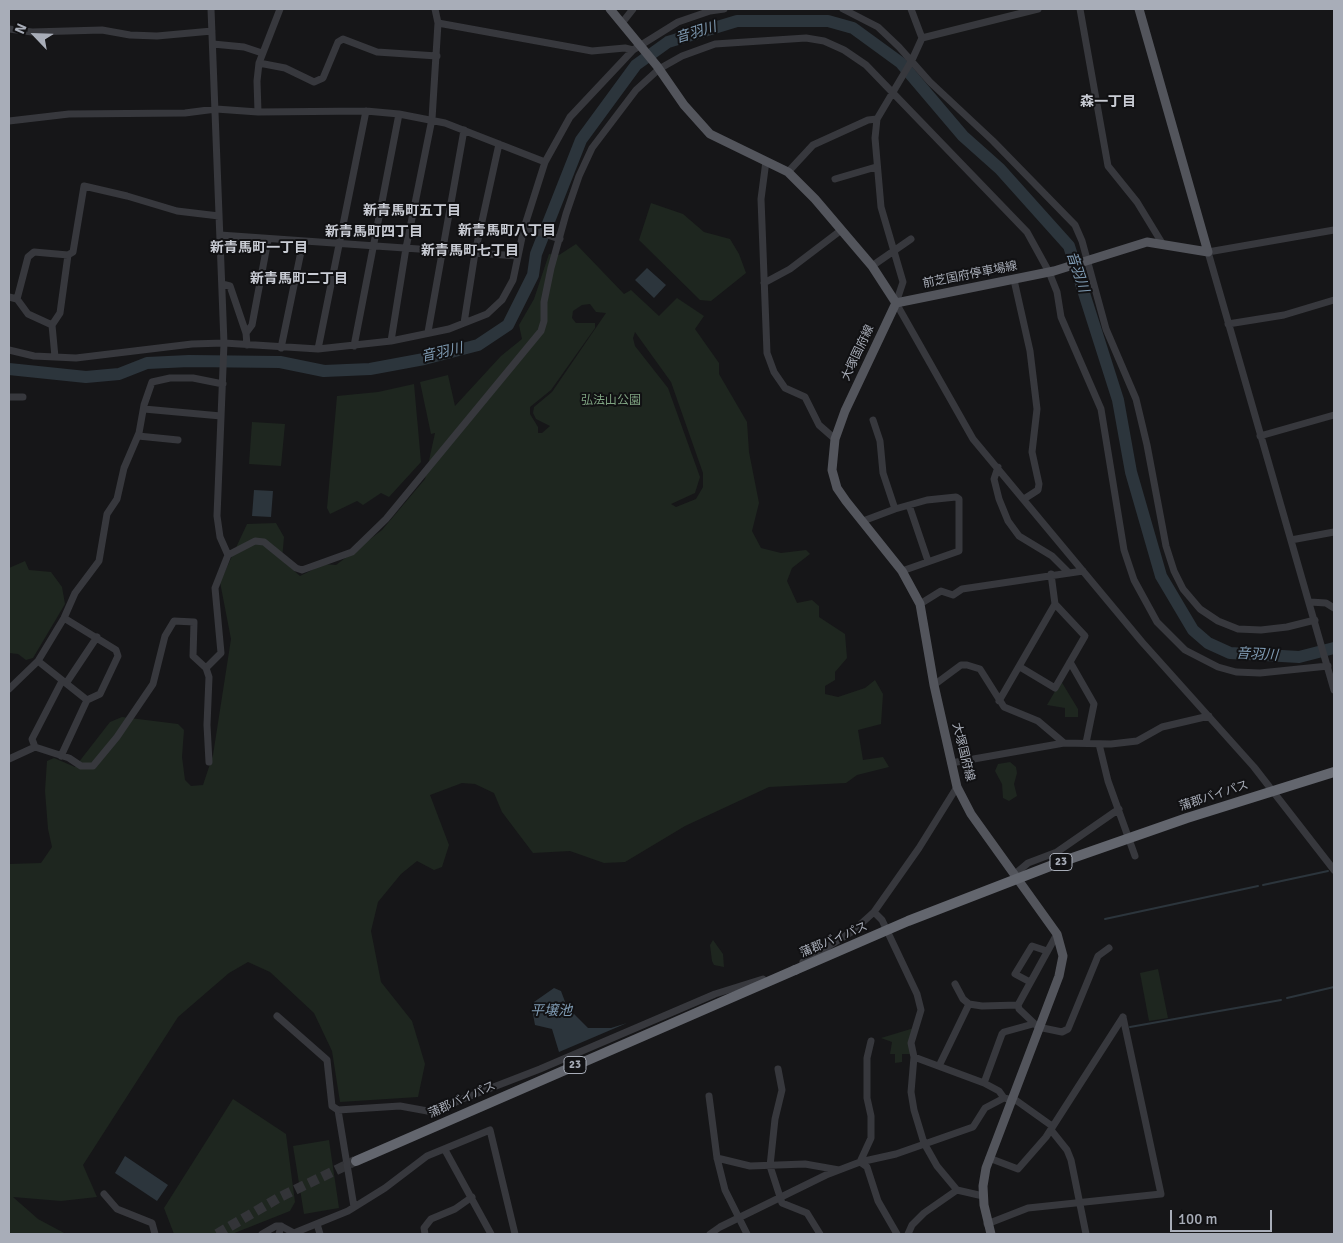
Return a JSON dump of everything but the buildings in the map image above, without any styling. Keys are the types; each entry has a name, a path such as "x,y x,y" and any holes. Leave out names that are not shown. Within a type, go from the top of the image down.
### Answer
{"highway":[{"name":"蒲郡バイパス","path":"357,1163 795,972 1036,874 1162,830 1334,774"}],"main road":[{"path":"610,9 622,23 637,48 658,68 684,105 710,134 788,172 815,199 840,231 872,266 896,303"},
{"path":"1139,9 1208,252"},
{"name":"前芝国府停車場線","path":"896,303 1014,280 1051,271 1147,242 1208,252"},
{"name":"大塚国府線","path":"896,303 845,411 835,438 832,470 838,488 902,570 920,604 934,685 957,787 971,814 1057,934 1062,947 1062,966 1008,1098 984,1176 983,1196 987,1224 991,1234"}],"street":[{"path":"211,9 224,343 217,516 220,538 228,555"},
{"path":"258,112 257,81 259,63 280,9"},
{"path":"391,341 406,248 432,119 438,23 435,9"},
{"path":"622,23 633,9"},
{"path":"9,350 34,356 76,358 192,344 224,343 318,349 391,341 449,329 487,314 502,300 513,280 545,162 570,117 637,48 678,22 710,11 724,9"},
{"path":"843,9 878,27 930,82 993,141 1075,226 1106,329 1136,399 1147,445 1166,546 1174,571 1183,589 1200,609 1218,621 1238,629 1270,629 1315,620"},
{"path":"912,9 922,38 911,62 877,119 875,138 876,167 882,207 903,282 896,303 973,438 1177,682 1254,767 1334,870"},
{"path":"922,38 1038,9"},
{"path":"1080,9 1108,166 1137,202 1162,244"},
{"path":"438,23 592,51 637,48"},
{"path":"9,29 32,32 102,30 130,35 158,36 212,31"},
{"path":"206,668 221,653 215,588 228,555 255,541 264,542 296,568 302,570 327,559 342,557 352,552 368,538 440,455 541,331 544,320 544,302 558,238 577,184 592,148 636,90 658,68 682,56 715,44 806,38 824,40 844,50 866,65 1027,232 1051,271 1061,317 1101,409 1124,550 1134,580 1157,622 1185,650 1218,667 1236,672 1260,673 1327,663"},
{"path":"259,63 285,68 314,82 323,78 338,42 343,39 377,52 437,56"},
{"path":"213,44 262,53"},
{"path":"9,122 77,114 216,110 258,112 366,111 432,119 545,162"},
{"path":"318,349 366,111"},
{"path":"354,346 399,114"},
{"path":"788,172 813,145 868,120 877,119"},
{"path":"428,332 441,250 464,130"},
{"path":"464,323 475,253 499,144"},
{"path":"766,161 761,199 767,353 774,372 785,388 804,397 819,425 835,438"},
{"path":"835,179 876,167"},
{"path":"17,299 28,257 34,252 68,255 73,252 84,186 177,211 220,216"},
{"path":"527,229 558,238"},
{"path":"1334,230 1208,252 1334,686"},
{"path":"764,283 790,269 840,231"},
{"path":"220,235 268,240 518,256"},
{"path":"872,266 911,238"},
{"path":"246,332 252,325 268,240"},
{"path":"281,348 303,242"},
{"path":"56,357 52,325 60,312 68,255"},
{"path":"1014,280 1030,351 1038,409 1032,452 1039,484 1038,490 1024,498"},
{"path":"222,284 230,286 246,332 247,345"},
{"path":"9,297 17,299 28,314 52,325"},
{"path":"1228,324 1284,315 1334,300"},
{"path":"9,688 38,661 64,618 76,593 99,561 107,514 117,499 124,468 138,436 152,382 170,378 193,378 223,382"},
{"path":"9,397 23,398"},
{"path":"144,409 221,416"},
{"path":"1260,436 1334,415"},
{"path":"873,420 880,441 883,473 895,509"},
{"path":"138,436 178,440"},
{"path":"998,467 994,479 999,499 1008,521 1019,536 1052,556 1070,573"},
{"path":"863,521 927,500 959,499 959,551 902,570"},
{"path":"909,505 928,561"},
{"path":"1291,540 1334,532"},
{"path":"920,604 941,591 953,595 962,590 1051,574 1083,571"},
{"path":"1020,667 1055,688 1085,636 1055,604 1051,574"},
{"path":"1310,602 1326,603 1334,608"},
{"path":"999,701 1055,604"},
{"path":"61,756 87,700 100,694 118,656 116,650 64,618"},
{"path":"9,759 34,747 61,756 81,766 93,766 107,752 153,684 165,636 174,621 194,622 193,656 206,668 209,677 207,725 209,762"},
{"path":"34,747 32,739 64,681 97,638"},
{"path":"38,661 87,700"},
{"path":"1070,662 1094,704 1086,743"},
{"path":"934,685 961,665 980,669 1004,708 1038,721 1064,743"},
{"path":"951,763 1064,743 1099,744 1138,741 1162,727 1209,716"},
{"path":"1099,744 1108,781 1134,856"},
{"path":"277,1016 327,1060 332,1106 338,1110 400,1106 433,1112 439,1111 460,1100 540,1069 715,994 769,977 798,964 853,931 874,912 919,848 957,787"},
{"path":"1014,874 1028,864 1057,852 1119,809"},
{"path":"874,912 882,920 916,994 921,1010 911,1043 914,1056 911,1092 914,1110 924,1143 937,1166 957,1190 983,1196"},
{"path":"1018,1005 1057,934"},
{"path":"1030,982 1015,974 1032,946 1047,951"},
{"path":"984,1083 1004,1032 1036,1026 1062,1032 1068,1029 1098,956 1109,948"},
{"path":"955,984 962,999 969,1004 990,1006 1018,1005"},
{"path":"939,1066 969,1004"},
{"path":"1018,1005 1019,1009 1036,1026"},
{"path":"987,1224 1028,1208 1161,1194 1123,1017 1051,1128 1018,1169 989,1158"},
{"path":"860,1162 872,1138 871,1116 867,1098 867,1058 871,1041"},
{"path":"914,1056 984,1083 1051,1128 1067,1150 1086,1234"},
{"path":"778,1069 782,1090 775,1119 770,1166 779,1197 785,1205 802,1209 807,1213 820,1234"},
{"path":"709,1096 717,1158 725,1190 746,1234"},
{"path":"710,1234 779,1197 840,1170 860,1162 896,1154 973,1127 985,1108 1008,1098"},
{"path":"338,1110 354,1207"},
{"path":"262,1234 276,1226 281,1226 294,1233 317,1224 354,1207 385,1188 428,1156 490,1130 515,1234"},
{"path":"445,1150 491,1234"},
{"path":"717,1158 750,1166 805,1164 840,1170"},
{"path":"860,1162 867,1167 878,1201 897,1234"},
{"path":"908,1234 912,1225 924,1213 957,1190"},
{"path":"104,1194 117,1209 152,1223 155,1234"},
{"path":"425,1234 426,1225 432,1219 455,1209 472,1197"},
{"path":"317,1224 320,1234"},
{"path":"279,1234 281,1226"}],"green space":[{"path":"651,203 683,214 704,232 730,239 739,254 746,273 711,301 700,300 639,240"},
{"name":"弘法山公園","path":"576,244 624,294 631,290 659,316 677,298 704,316 695,329 719,363 719,374 747,422 749,452 759,503 752,531 761,548 781,553 806,550 810,554 792,568 787,581 797,603 812,600 819,606 819,617 845,634 847,658 835,672 835,680 825,686 825,694 838,697 865,688 875,680 883,694 881,724 858,730 863,760 883,757 889,767 857,775 846,783 769,787 685,826 625,862 604,863 570,851 533,853 502,812 494,793 475,784 462,783 430,795 449,845 442,867 434,870 417,861 401,874 378,902 371,931 381,982 412,1021 425,1064 418,1097 340,1102 332,1051 314,1013 270,972 248,962 229,973 178,1017 83,1165 97,1197 61,1201 13,1197 38,1219 66,1234 9,1234 9,864 41,863 52,847 48,829 45,791 47,761 54,758 75,767 110,722 122,717 178,724 184,730 182,757 185,780 191,786 203,785 213,755 231,639 220,582 247,524 276,523 284,537 282,560 300,576 324,564 336,565 382,530 425,479 435,433 431,434 420,382 448,375 455,406 501,356 522,339 519,325 534,299 549,254 559,255","holes":["590,304 596,312 606,313 552,392 534,407 533,413 536,419 550,426 542,433 538,433 538,427 530,414 530,407 551,390 595,328 595,323 576,323 572,318 573,311 582,305","635,332 671,382 703,473 703,487 696,499 676,507 671,504 695,493 700,477 668,388 635,346 633,338"]},
{"path":"414,384 421,462 389,497 381,493 363,505 357,501 330,514 327,508 337,396 378,392"},
{"path":"252,422 285,424 281,466 249,464"},
{"path":"25,561 29,570 51,572 62,587 65,604 33,658 26,660 18,654 9,653 9,568"},
{"path":"1061,681 1078,709 1078,717 1065,717 1065,708 1047,705"},
{"path":"1010,762 1016,767 1017,773 1014,784 1017,796 1009,801 1003,798 1002,784 995,771 998,764"},
{"path":"713,940 723,954 724,967 714,965 712,961 710,945"},
{"path":"1158,969 1168,1018 1149,1021 1140,973"},
{"path":"914,1028 910,1054 902,1054 902,1062 895,1063 895,1054 890,1054 892,1042 881,1038"},
{"path":"233,1099 286,1134 295,1202 290,1211 232,1234 174,1234 164,1208"},
{"path":"329,1140 339,1208 304,1214 293,1146"}],"water":[{"path":"647,268 666,285 654,298 635,280"},
{"path":"254,490 273,491 271,517 252,516"},
{"name":"平壌池","path":"554,988 561,991 567,1007 588,1028 611,1028 627,1023 559,1052 552,1029 535,1025 533,1014 534,1002"},
{"path":"125,1156 168,1185 157,1201 115,1173"}],"waterway":[{"name":"音羽川","path":"9,369 86,377 119,374 147,363 189,361 280,362 324,371 370,369 424,359 478,345 508,325 533,275 536,254 581,140 636,65 668,42 737,21 828,21 853,28 901,63 963,136 1000,169 1069,246 1118,400 1131,472 1161,576 1193,630 1208,643 1230,653 1299,657 1334,648"},
{"path":"1263,885 1328,871"},
{"path":"1105,919 1258,886"},
{"path":"1287,998 1334,987"},
{"path":"1130,1027 1281,1000"}],"tunnel":[{"path":"217,1234 280,1197 355,1161"}],"district":[{"name":"森一丁目","path":"1108,102"},
{"name":"新青馬町五丁目","path":"412,211"},
{"name":"新青馬町八丁目","path":"507,231"},
{"name":"新青馬町四丁目","path":"374,232"},
{"name":"新青馬町一丁目","path":"259,248"},
{"name":"新青馬町七丁目","path":"470,251"},
{"name":"新青馬町二丁目","path":"299,279"}]}
